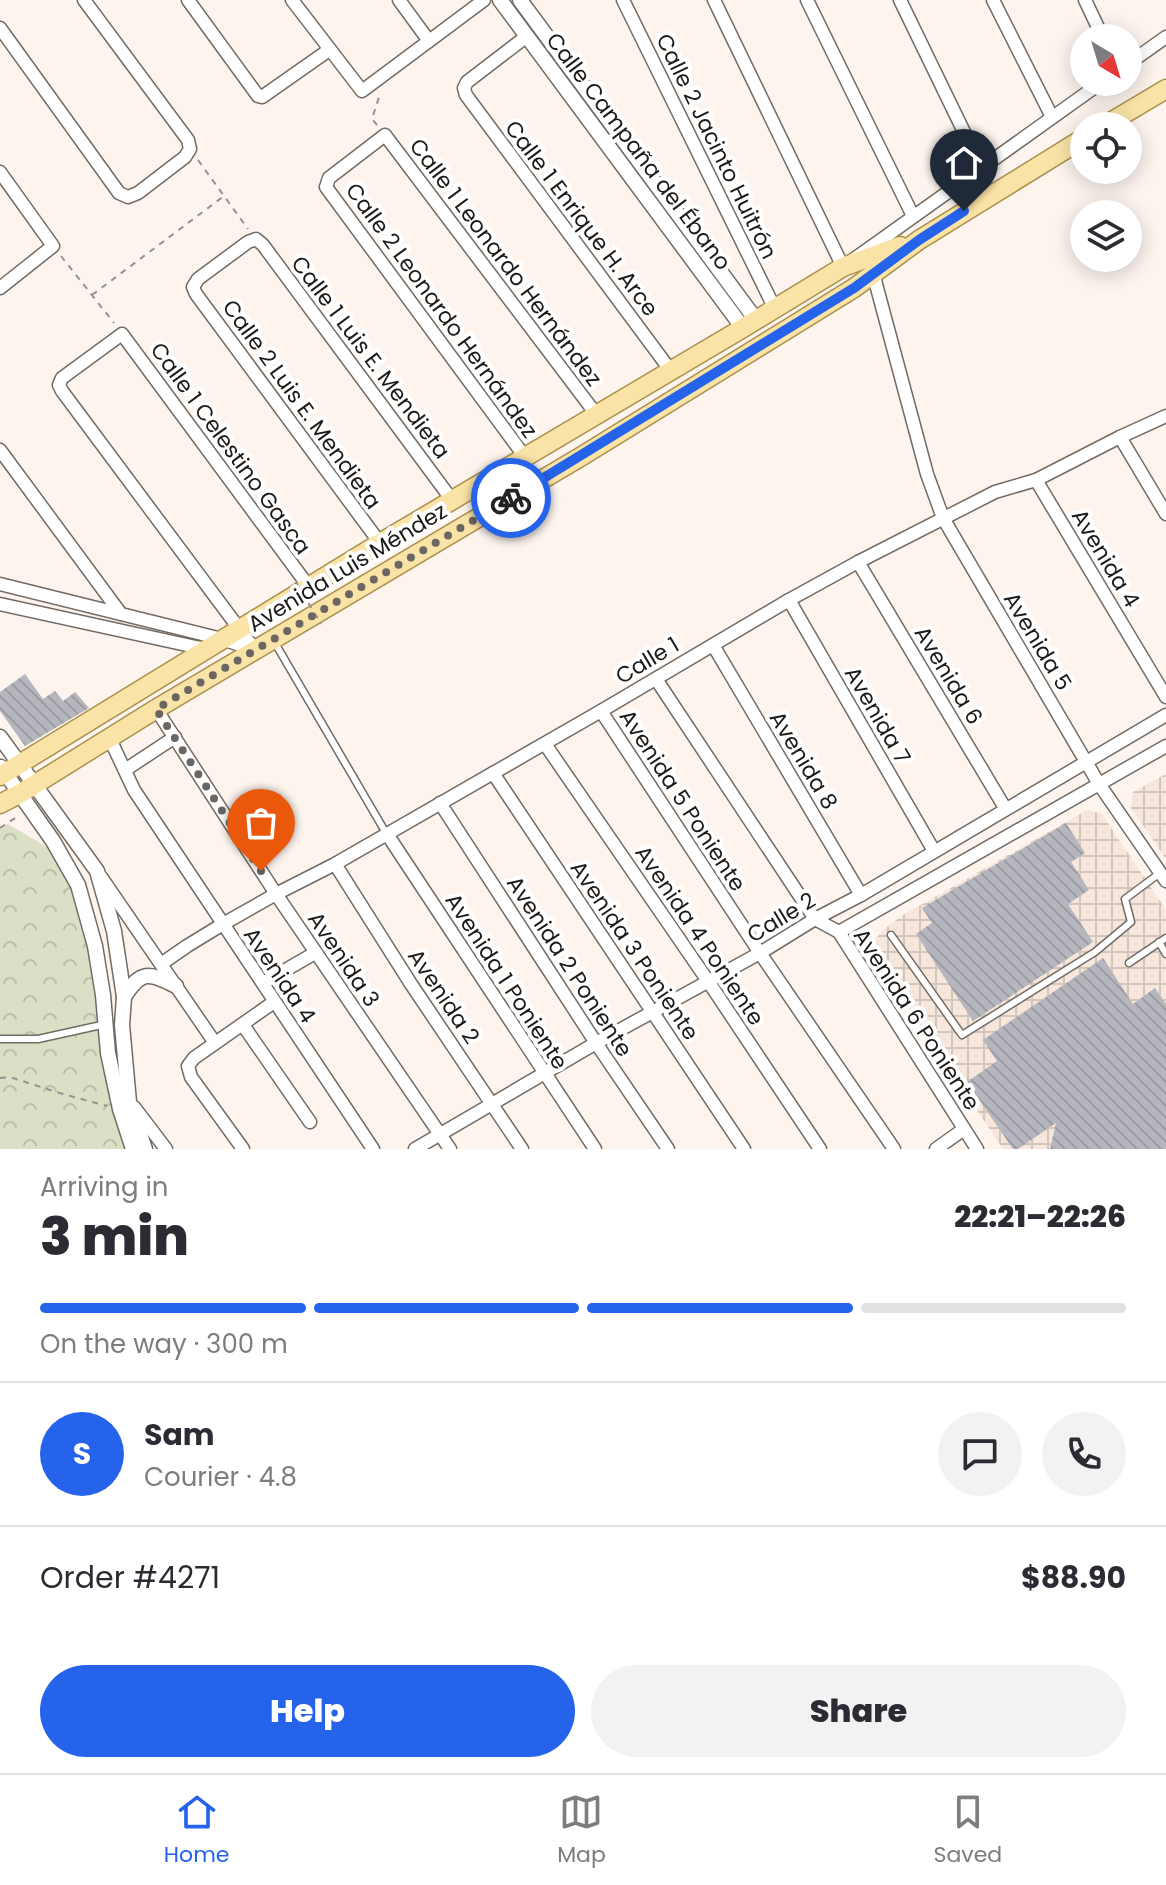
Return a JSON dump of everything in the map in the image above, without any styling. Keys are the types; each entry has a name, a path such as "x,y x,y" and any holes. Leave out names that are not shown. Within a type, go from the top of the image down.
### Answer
{"main road":[{"path":"1127,112 1166,89"},
{"name":"Avenida Luis Méndez","path":"0,804 582,456 841,296 919,240 1070,147"},
{"name":"Avenida Luis Méndez","path":"6,770 239,629 302,584 380,543 843,267 919,240"}],"street":[{"path":"0,28 119,193 128,197 138,193 185,157 190,149 188,140 84,0"},
{"path":"188,0 258,96 266,96 329,50"},
{"path":"292,0 329,50 368,88 484,0"},
{"path":"399,0 429,41"},
{"name":"Calle Campaña del Ébano","path":"500,0 750,324"},
{"name":"Calle Campaña del Ébano","path":"520,0 750,324"},
{"name":"Calle 2 Jacinto Huitrón","path":"623,0 775,309"},
{"path":"714,0 843,267"},
{"path":"807,0 913,216"},
{"path":"900,0 981,167"},
{"path":"993,0 1052,117"},
{"path":"1085,0 1096,24"},
{"name":"Calle 1 Enrique H. Arce","path":"527,36 467,82 464,88 466,95 671,371"},
{"path":"1142,54 1166,37"},
{"name":"Avenida Luis Méndez","path":"843,267 1082,96"},
{"name":"Calle 2 Leonardo Hernández","path":"385,135 329,178 326,187 525,457"},
{"name":"Calle 1 Leonardo Hernández","path":"385,135 596,414"},
{"path":"0,172 53,246 0,288"},
{"name":"Calle 2 Luis E. Mendieta","path":"256,239 198,279 193,287 380,543"},
{"name":"Calle 1 Luis E. Mendieta","path":"256,239 452,500"},
{"name":"Avenida 5","path":"873,273 927,474 943,518 1099,784 1163,877"},
{"path":"122,334 62,378 59,385 255,650"},
{"name":"Calle 1 Celestino Gasca","path":"122,334 302,584"},
{"name":"Calle 1","path":"161,964 223,924 335,864 858,562 995,492 1036,480 1166,416"},
{"path":"1120,437 1166,514"},
{"path":"0,450 121,614"},
{"name":"Avenida 4","path":"1036,480 1166,697"},
{"name":"Avenida 6","path":"858,562 1005,808"},
{"path":"0,584 121,614 214,644"},
{"name":"Avenida 7","path":"789,600 934,851"},
{"path":"0,604 255,650"},
{"name":"Avenida 8","path":"713,645 861,895"},
{"name":"Avenida 6 Poniente","path":"656,679 815,919 839,932 977,1149"},
{"name":"Avenida 3","path":"156,709 315,953 450,1149"},
{"name":"Avenida 5 Poniente","path":"601,711 894,1149"},
{"name":"Calle 2","path":"415,1149 652,1011 861,895 1166,715"},
{"path":"0,737 6,770 28,789 97,871 215,1043"},
{"name":"Avenida 4","path":"109,737 134,790 373,1149"},
{"path":"125,770 175,737"},
{"name":"Avenida 4 Poniente","path":"545,744 820,1149"},
{"name":"Calle 2","path":"839,932 1166,746"},
{"name":"Avenida 3 Poniente","path":"493,773 744,1149"},
{"path":"28,789 78,885 95,946 108,1053 133,1149"},
{"name":"Avenida 2 Poniente","path":"440,803 668,1149"},
{"name":"Avenida 1 Poniente","path":"387,834 595,1149"},
{"name":"Avenida 2","path":"335,864 522,1149"},
{"path":"97,871 114,931 124,997 124,1105 145,1149"},
{"path":"263,983 315,953"},
{"path":"124,997 133,982 143,977 155,975 176,986"},
{"path":"243,1149 191,1077 188,1066 194,1058 274,1002"},
{"path":"243,1025 310,1122"},
{"path":"124,1105 166,1149"},
{"path":"936,1149 964,1129"}],"lane":[{"path":"273,639 387,834"},
{"path":"891,935 962,1035 1095,952 1131,922 1125,899 1163,877"},
{"path":"1129,963 1166,938"},
{"path":"1159,942 1166,954"},
{"path":"0,1039 38,1039 106,1024"}],"path":[{"path":"368,88 380,93 372,119 385,135"},
{"path":"190,149 256,239"},
{"path":"92,295 224,196"},
{"path":"53,246 122,334"},
{"path":"302,584 321,624"},
{"path":"0,1078 10,1077 56,1092 124,1105"}],"shaded area":[{"path":"1166,774 1166,859 1131,808 1133,792"},
{"path":"1087,810 1102,814 1166,910 1166,1149 1003,1149 875,958 871,945 883,930 903,915"}],"green space":[{"path":"8,824 47,847 72,886 88,938 129,1149 0,1149 0,827"}],"building":[{"path":"25,674 43,699 55,691 63,701 75,692 89,708 25,746 0,711 0,692"},
{"path":"1066,823 1085,853 1071,862 1089,890 1068,904 1093,942 973,1021 916,934 932,923 922,908"},
{"path":"1103,958 1133,1004 1155,988 1166,1004 1166,1149 1050,1149 1056,1123 1018,1149 1013,1149 967,1082 997,1061 983,1040"}],"way so far":[{"path":"261,871 156,709 511,498"}],"route":[{"path":"511,498 854,288 964,211"}]}
